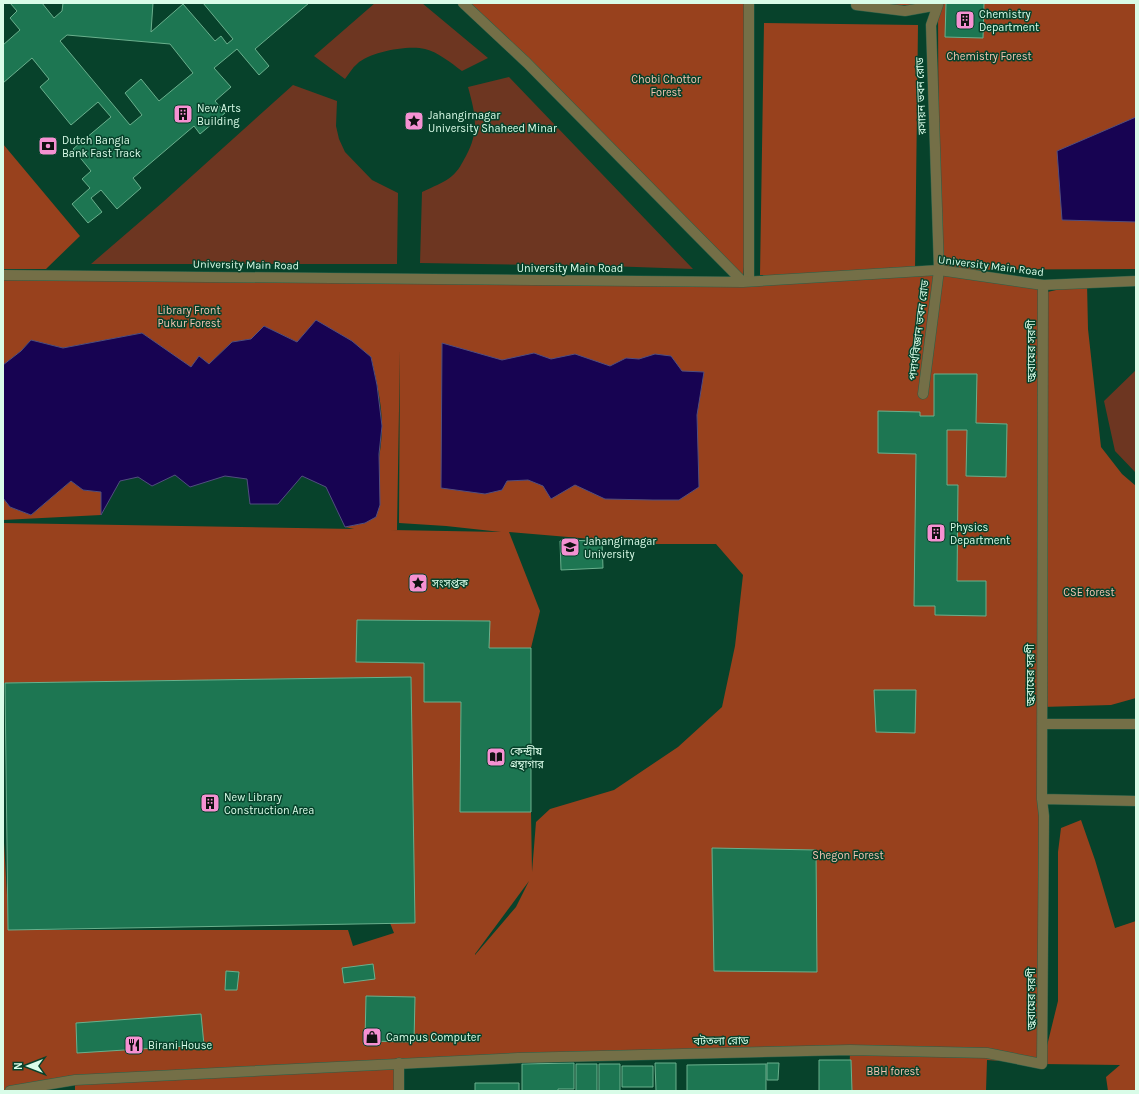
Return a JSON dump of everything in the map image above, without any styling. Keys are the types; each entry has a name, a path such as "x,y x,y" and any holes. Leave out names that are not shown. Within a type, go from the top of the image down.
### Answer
{"street":[{"path":"463,3 527,63 746,281"},
{"path":"746,281 749,3"},
{"name":"রসায়ন ভবন রোড","path":"856,5 905,10 938,5 931,25 939,270"},
{"name":"University Main Road","path":"3,275 746,281 939,270 1043,285 1136,281"},
{"name":"পদার্থবিজ্ঞান ভবন রোড","path":"923,394 939,270"},
{"name":"জুবায়ের সরণী","path":"1042,1064 1044,816 1042,799 1043,285"},
{"path":"1042,724 1136,724"},
{"path":"1042,799 1136,801"},
{"name":"বটতলা রোড","path":"10,1091 75,1080 518,1058 850,1050 987,1053 1042,1064"},
{"path":"398,1063 399,1091"}],"shaded area":[{"path":"375,3 422,3 488,58 462,71 430,50 409,48 389,50 363,60 354,67 345,79 314,56"},
{"path":"509,77 693,269 420,263 422,192 438,185 454,174 466,156 473,138 475,122 473,105 468,87"},
{"path":"293,85 337,101 336,126 339,139 345,152 372,180 398,193 397,264 91,264 163,202"},
{"path":"1136,117 1136,222 1062,220 1057,151"},
{"path":"316,320 352,341 371,357 377,385 382,426 379,454 380,505 376,517 365,523 345,527 326,487 302,476 278,504 250,504 247,479 225,476 190,487 175,475 152,486 138,477 120,481 101,515 101,492 83,490 71,481 31,515 10,507 3,498 3,365 21,351 31,340 63,348 142,333 191,367 199,356 209,364 232,342 251,339 264,326 297,342"},
{"path":"442,343 502,360 534,353 551,359 575,354 610,366 626,358 639,359 655,354 671,356 682,371 704,372 697,415 699,487 679,500 605,499 575,485 551,499 543,486 528,480 507,481 502,490 485,494 441,488"},
{"path":"1136,370 1136,473 1115,451 1104,401"}],"green space":[{"name":"Jahangirnagar University","path":"463,3 748,3 749,196 743,281 830,276 760,275 764,23 918,25 915,271 939,269 938,5 856,5 856,3 1136,3 1136,269 943,270 1043,285 1043,293 1087,283 1088,329 1101,447 1122,474 1136,486 1136,698 1111,705 1042,707 1043,1062 1058,1001 1058,852 1061,828 1081,820 1095,860 1115,928 1136,921 1136,1091 1108,1091 1106,1077 1120,1065 1042,1064 987,1060 986,1091 849,1091 850,1050 394,1068 396,1091 75,1091 75,1080 3,1091 3,825 9,930 348,930 353,946 394,933 390,923 415,923 411,677 3,683 3,523 354,529 345,527 365,523 382,438 380,400 371,357 363,351 297,342 264,326 251,339 232,342 209,364 191,368 142,333 63,348 31,340 21,351 3,365 3,277 742,281","holes":["400,350 399,523 501,532 391,530 397,530","509,532 651,544 716,544 743,575 735,646 722,707 678,747 614,790 550,809 536,822 532,872 531,812 460,812 461,702 424,702 424,663 357,662 357,620 489,621 489,648 531,648 540,611","529,881 516,907 475,954"]},
{"path":"3,144 80,236 46,269 3,269"},
{"path":"71,481 83,490 101,492 101,515 3,520 3,498 10,507 31,515"}],"building":[{"name":"New Arts Building","path":"10,3 42,3 54,18 62,11 63,3 153,3 151,32 183,4 215,41 221,36 227,44 233,39 203,3 309,3 255,49 269,66 259,75 237,49 214,68 231,87 215,101 225,113 200,134 194,126 133,178 141,188 117,209 101,190 91,198 102,212 88,223 72,204 90,188 82,179 91,171 73,149 111,117 98,102 71,125 40,87 49,79 32,58 3,83 3,45 20,30 10,18 17,11","holes":["67,35 170,44 193,73 159,101 141,79 125,93 142,115 130,125 60,41"]},
{"name":"Chemistry Department","path":"946,3 984,3 983,38 945,37"},
{"name":"Physics Department","path":"934,374 977,374 976,423 1007,424 1006,477 966,476 967,430 947,430 947,485 958,485 957,581 986,581 986,616 935,615 935,606 914,606 916,454 878,453 878,411 920,412 920,416 934,416"},
{"path":"602,540 603,568 561,570 560,541"},
{"name":"কেন্দ্রীয় গ্রন্থাগার","path":"357,620 490,621 489,648 531,648 531,812 460,812 461,702 424,702 424,663 356,662"},
{"name":"New Library Construction Area","path":"411,677 415,923 8,930 5,683"},
{"path":"874,690 916,690 915,733 876,732"},
{"path":"712,848 816,850 817,972 714,971"},
{"path":"373,964 375,979 344,983 342,968"},
{"path":"226,971 239,972 237,990 225,990"},
{"path":"366,996 415,997 414,1042 365,1041"},
{"path":"201,1014 204,1045 77,1053 76,1023"},
{"path":"819,1060 851,1060 852,1091 819,1091"},
{"path":"574,1063 574,1089 558,1089 558,1091 522,1091 522,1064"},
{"path":"655,1063 676,1063 676,1091 656,1091"},
{"path":"767,1063 779,1063 778,1080 767,1080"},
{"path":"576,1064 597,1064 597,1091 576,1091"},
{"path":"599,1064 620,1064 620,1091 599,1091"},
{"path":"766,1064 766,1091 687,1091 687,1065"},
{"path":"622,1066 653,1066 653,1087 622,1087"},
{"path":"475,1083 519,1083 519,1091 475,1091"}],"place":[{"name":"Chemistry Department","path":"965,20"},
{"name":"New Arts Building","path":"183,114"},
{"name":"Jahangirnagar University Shaheed Minar","path":"414,121"},
{"name":"Dutch Bangla Bank Fast Track","path":"48,146"},
{"name":"Physics Department","path":"936,533"},
{"name":"Jahangirnagar University","path":"570,547"},
{"name":"সংসপ্তক","path":"418,583"},
{"name":"কেন্দ্রীয় গ্রন্থাগার","path":"496,757"},
{"name":"New Library Construction Area","path":"210,803"},
{"name":"Campus Computer","path":"372,1037"},
{"name":"Birani House","path":"134,1045"}],"park label":[{"name":"Chemistry Forest","path":"989,56"},
{"name":"Chobi Chottor Forest","path":"666,85"},
{"name":"Library Front Pukur Forest","path":"189,316"},
{"name":"CSE forest","path":"1089,592"},
{"name":"Shegon Forest","path":"848,855"},
{"name":"BBH forest","path":"893,1071"}]}
